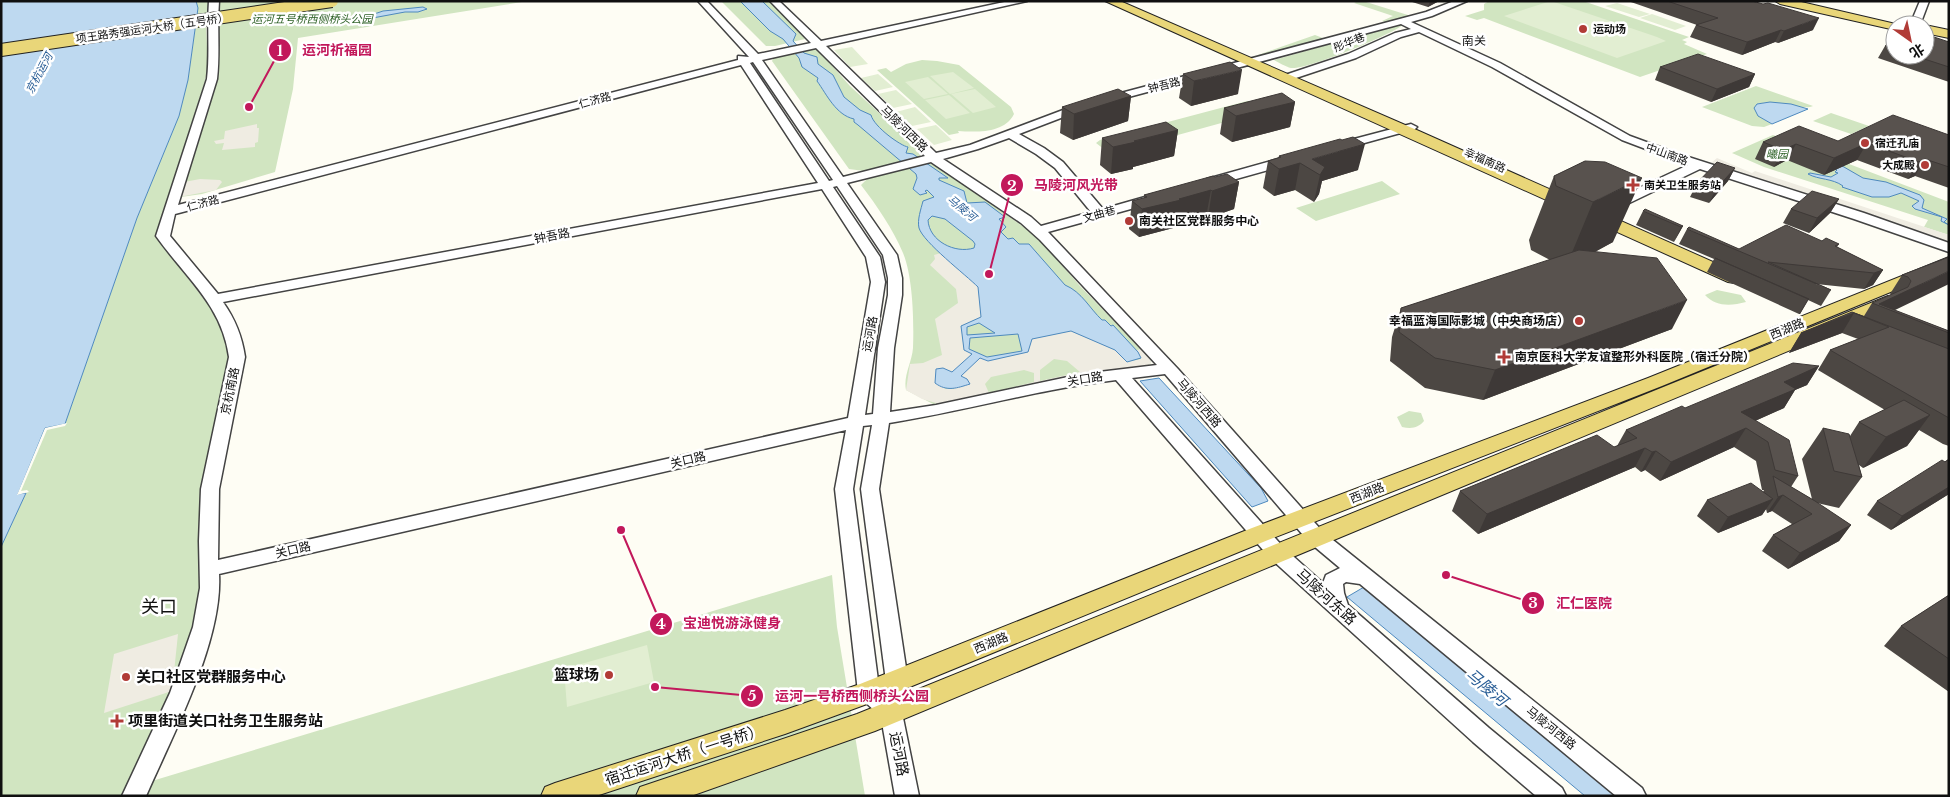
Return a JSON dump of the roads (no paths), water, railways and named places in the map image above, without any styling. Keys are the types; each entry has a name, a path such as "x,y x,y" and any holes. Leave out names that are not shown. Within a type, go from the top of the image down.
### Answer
{"main road":[{"name":"项王路秀强运河大桥（五号桥）","path":"1,48 313,1"},
{"name":"项王路秀强运河大桥（五号桥）","path":"1,48 332,1"},
{"name":"幸福南路","path":"1110,1 1254,61"},
{"name":"幸福南路","path":"1124,1 1401,129 1597,213 1747,281"},
{"path":"1780,1 1885,24"},
{"path":"1794,1 1885,20"},
{"path":"1935,33 1949,36"},
{"name":"西湖路","path":"650,796 793,750 891,713 1316,537 1832,318 1869,302 1949,262"},
{"name":"西湖路","path":"1869,302 1949,276"},
{"path":"1766,345 1791,314 1832,318 1874,316 1869,302"},
{"name":"西湖路","path":"785,722 897,681 1260,534 1766,345"},
{"name":"宿迁运河大桥（一号桥）","path":"555,796 785,722"}],"street":[{"name":"京杭南路","path":"134,796 181,693 193,659 210,593 208,541 210,489 237,357 233,334 215,299 163,236 212,79 214,61 212,27 214,1"},
{"name":"运河路","path":"691,1 750,59 826,185 873,257 878,282 844,490 869,692"},
{"name":"运河路","path":"702,1 750,59 841,181 890,255 895,278 895,295 886,348 881,418 870,489 897,681 891,713 907,796"},
{"name":"马陵河西路","path":"774,1 819,44 930,159 1002,203 1038,231 1169,369 1316,537 1634,796"},
{"name":"仁济路","path":"170,211 750,59 1023,1"},
{"name":"钟吾路","path":"215,299 826,185 983,144 1087,105 1429,14 1463,1"},
{"path":"1919,15 1925,1"},
{"name":"中山南路","path":"1402,21 1496,65 1614,133 1698,165 1859,216 1949,248"},
{"name":"彤华巷","path":"1290,77 1354,55 1391,38 1420,30"},
{"path":"1327,149 1401,129"},
{"path":"1010,134 1040,151 1059,165 1100,214"},
{"path":"1196,186 1299,157"},
{"path":"1597,213 1698,165"},
{"name":"文曲巷","path":"1038,231 1167,194"},
{"name":"关口路","path":"210,569 856,422 936,410 1046,386 1120,374 1169,369"},
{"name":"马陵河东路","path":"1120,374 1277,553 1481,735 1554,796"},
{"path":"1341,610 1334,593 1333,580 1344,574 1364,577"},
{"path":"869,692 891,713"}],"water":[{"name":"京杭运河","path":"1,1 196,1 198,8 188,80 179,116 137,218 65,424 45,428 18,494 26,493 1,547"},
{"name":"马陵河","path":"740,1 762,1 796,34 793,41 804,53 817,57 818,64 833,75 844,97 860,110 871,115 877,125 888,135 908,147 906,153 913,154 948,178 939,178 939,180 964,191 967,203 985,202 1005,217 999,219 1006,227 1001,232 1008,239 1013,238 1019,244 1029,244 1065,285 1081,296 1102,320 1105,320 1111,326 1113,325 1138,352 1141,358 1127,362 1115,350 1071,331 1032,339 1028,352 988,361 980,358 961,376 967,379 970,384 956,388 944,388 935,383 936,369 943,368 952,372 972,354 964,350 961,326 981,317 978,287 936,250 922,234 919,228 919,214 923,201 934,197 927,190 925,191 927,193 920,195 913,189 917,178 916,174 854,122 854,119 837,109 817,81 818,78 802,67 799,58 783,39 770,31","holes":["932,216 945,219 973,241 975,244 974,248 959,249 938,240 929,227 928,220","979,323 995,333 967,335 967,327","1018,334 1022,351 987,357 969,349 970,338"]},
{"path":"423,7 427,9 351,22 383,11"},
{"path":"1770,102 1791,104 1808,109 1772,124 1758,116 1754,108 1757,104"},
{"path":"1837,163 1863,178 1886,182 1920,195 1924,200 1922,208 1947,219 1944,222 1949,225 1941,221 1942,217 1915,209 1912,206 1919,201 1901,193 1889,197 1872,197 1808,174 1831,177 1838,173 1835,172 1837,170 1826,166"},
{"path":"1159,378 1261,488 1268,501 1252,507 1140,381"},
{"path":"1364,587 1619,796 1585,796 1347,597"}],"place":[{"name":"运动场","path":"1583,29"},
{"name":"运河祈福园","path":"249,107"},
{"name":"宿迁孔庙","path":"1865,143"},
{"name":"大成殿","path":"1925,165"},
{"name":"南关卫生服务站","path":"1633,185"},
{"name":"南关社区党群服务中心","path":"1129,221"},
{"name":"马陵河风光带","path":"989,274"},
{"name":"幸福蓝海国际影城（中央商场店）","path":"1579,321"},
{"name":"南京医科大学友谊整形外科医院（宿迁分院）","path":"1504,357"},
{"name":"宝迪悦游泳健身","path":"621,530"},
{"name":"汇仁医院","path":"1446,575"},
{"name":"篮球场","path":"609,675"},
{"name":"关口社区党群服务中心","path":"126,677"},
{"name":"运河一号桥西侧桥头公园","path":"655,687"},
{"name":"项里街道关口社务卫生服务站","path":"117,721"}],"district":[{"name":"南关","path":"1474,41"},
{"name":"关口","path":"159,607"}],"park label":[{"name":"运河五号桥西侧桥头公园","path":"312,19"},
{"name":"曦园","path":"1777,154"}]}
